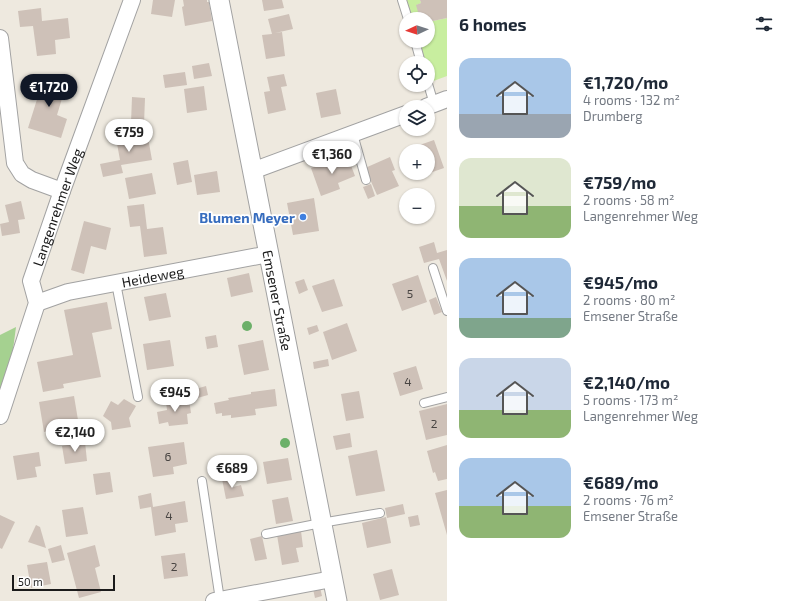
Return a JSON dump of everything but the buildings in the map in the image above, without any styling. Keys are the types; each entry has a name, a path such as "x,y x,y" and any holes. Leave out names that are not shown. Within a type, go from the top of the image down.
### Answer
{"street":[{"name":"Langenrehmer Weg","path":"38,303 31,281 62,191 132,0"},
{"name":"Emsener Straße","path":"219,0 337,601"},
{"path":"0,38 16,162 22,174 32,180 62,191"},
{"path":"252,171 399,117"},
{"name":"Heideweg","path":"38,303 68,292 269,254"},
{"path":"0,416 38,303"},
{"path":"218,601 332,579"}],"lane":[{"path":"402,0 406,12"},
{"path":"431,92 436,103"},
{"path":"353,134 366,180"},
{"path":"433,268 447,311"},
{"path":"116,283 138,397"},
{"path":"424,403 447,397"},
{"path":"202,481 218,601"},
{"path":"266,534 380,513"}],"green space":[{"path":"402,0 420,0 421,3 417,5 418,12 406,12"},
{"path":"447,18 447,76 435,80 435,56 419,56 417,48 435,48 435,21"},
{"path":"16,327 12,357 0,398 0,335"}],"place":[{"name":"Blumen Meyer","path":"303,217"}]}
